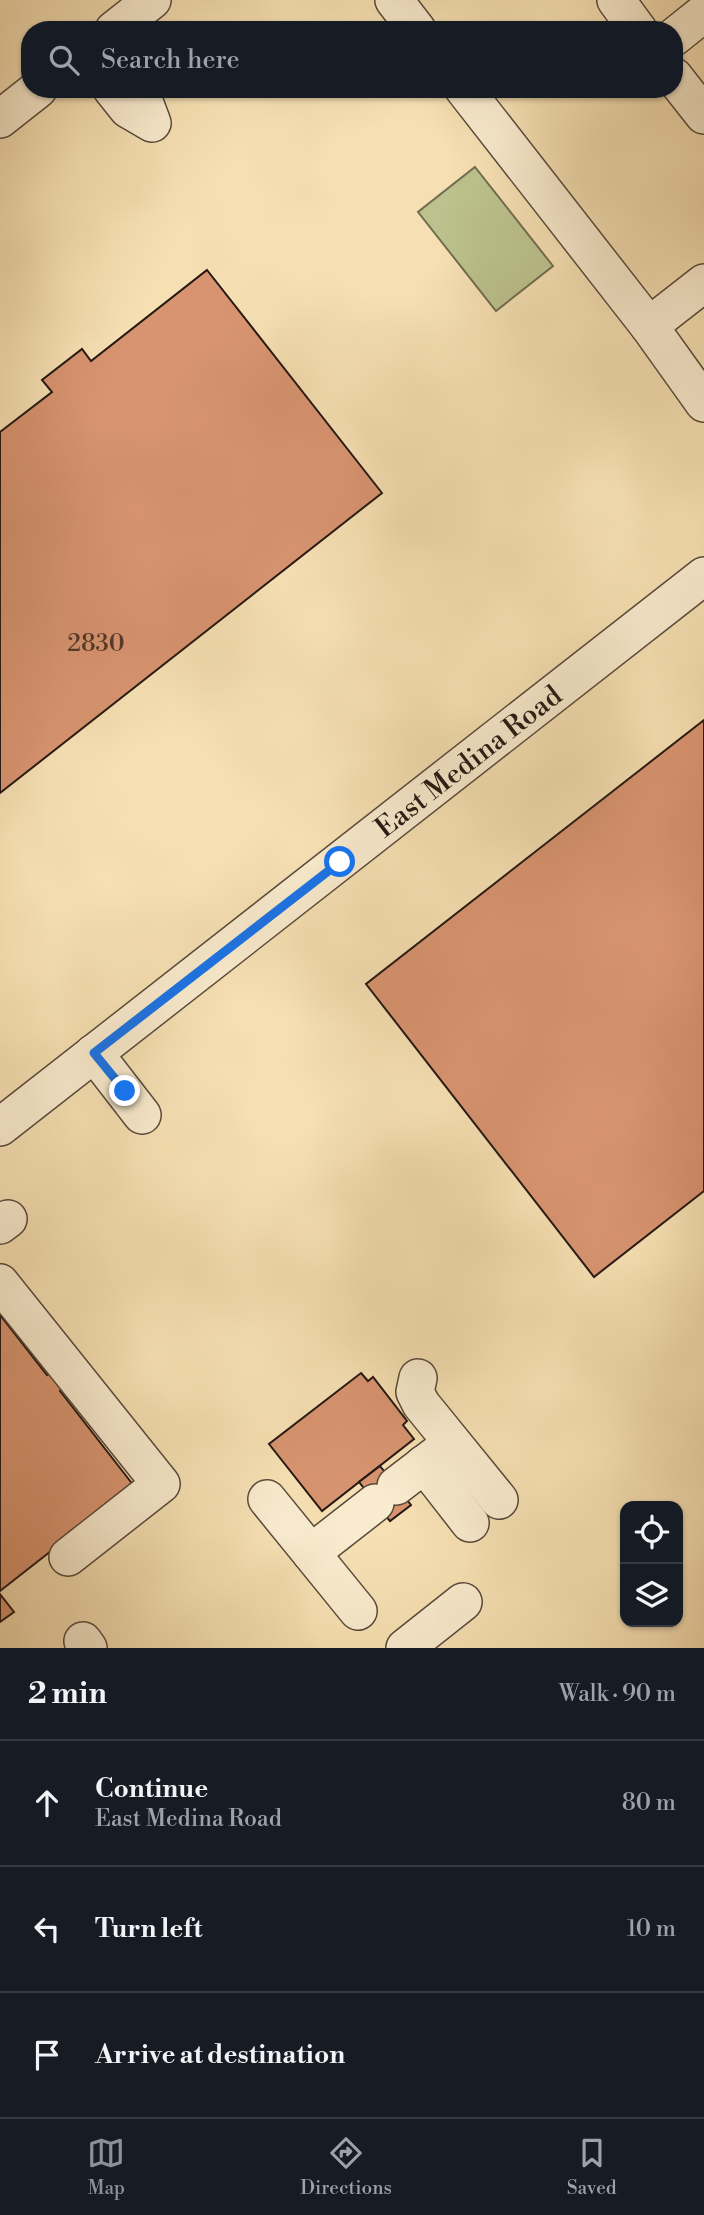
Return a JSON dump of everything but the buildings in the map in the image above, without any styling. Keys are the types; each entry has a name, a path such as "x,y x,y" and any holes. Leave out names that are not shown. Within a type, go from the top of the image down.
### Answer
{"street":[{"path":"125,21 152,0"},
{"path":"394,0 410,21"},
{"path":"616,0 631,21"},
{"path":"683,30 704,13"},
{"path":"683,89 704,116"},
{"path":"0,119 27,98"},
{"path":"119,98 128,109 152,123 142,98"},
{"path":"471,98 649,326 704,403"},
{"path":"649,326 704,283"},
{"name":"East Medina Road","path":"0,1127 704,576"},
{"path":"94,1053 142,1115"},
{"path":"0,1283 161,1484 68,1558"},
{"path":"311,1553 412,1474 421,1404 415,1392 418,1378"},
{"path":"412,1474 499,1500"},
{"path":"412,1474 470,1523"},
{"path":"267,1499 358,1611"},
{"path":"405,1648 464,1602"}],"green space":[{"path":"475,167 553,266 496,311 418,212"}],"route":[{"path":"125,1091 94,1053 340,862"}]}
